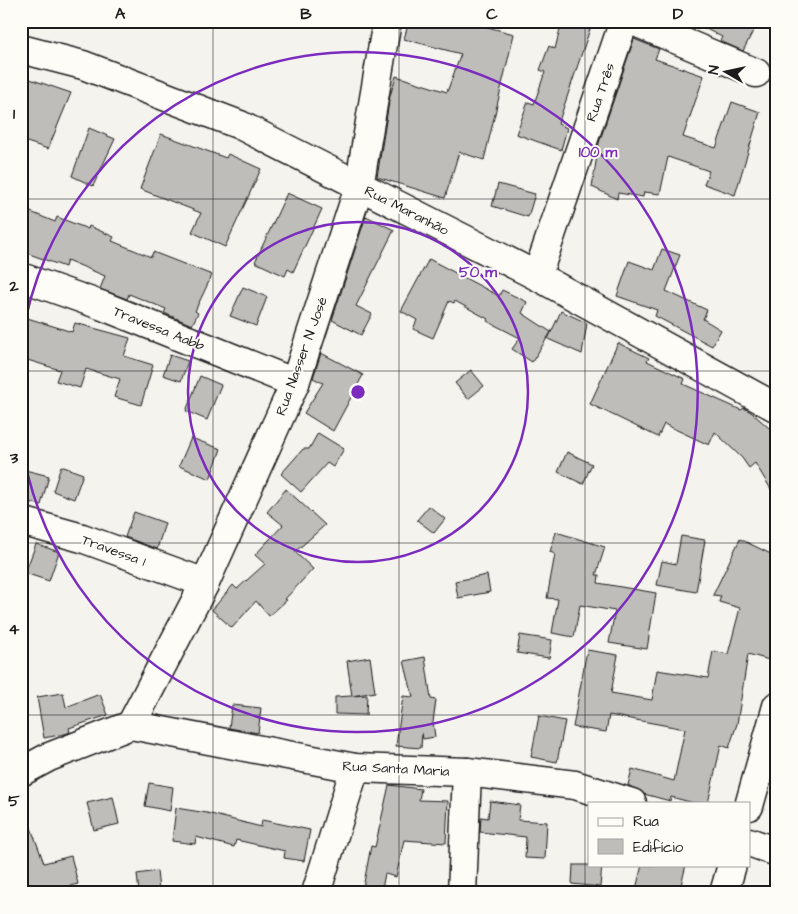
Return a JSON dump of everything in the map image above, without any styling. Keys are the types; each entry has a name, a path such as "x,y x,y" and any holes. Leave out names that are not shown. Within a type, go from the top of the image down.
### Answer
{"street":[{"name":"Rua Nasser N José","path":"131,725 205,583 295,383 359,186 387,21"},
{"name":"Rua Três","path":"537,276 624,21"},
{"path":"633,21 756,73"},
{"name":"Rua Maranhão","path":"21,50 83,65 223,118 296,153 537,276 777,408"},
{"name":"Travessa Aabb","path":"21,277 103,306 295,383"},
{"name":"Travessa 1","path":"21,521 82,538 205,583"},
{"path":"750,802 777,706"},
{"path":"21,772 49,757 131,725"},
{"name":"Rua Santa Maria","path":"131,725 354,768 467,772 575,785 629,802"},
{"path":"316,893 354,768"},
{"path":"462,893 467,772"},
{"path":"750,842 777,852"},
{"path":"724,893 732,866"}],"building":[{"path":"409,21 465,21 514,34 484,160 459,152 445,198 377,177 390,96 396,76 447,92 461,54 404,39"},
{"path":"562,21 591,26 558,124 567,128 561,150 516,134 528,102 534,104 545,72 540,70 549,46 555,49"},
{"path":"690,21 758,21 743,51 720,41 722,37"},
{"path":"634,39 659,49 655,59 704,76 683,137 716,148 732,102 760,112 735,195 704,184 709,171 668,157 660,194 644,192 643,197 618,193 617,199 592,187 599,143"},
{"path":"21,76 71,93 48,149 21,140"},
{"path":"89,128 115,139 93,186 72,176"},
{"path":"161,134 226,158 228,154 261,169 225,247 192,232 201,213 140,189"},
{"path":"498,184 535,194 528,217 492,206"},
{"path":"287,193 322,209 293,272 288,269 285,276 255,262"},
{"path":"21,208 55,222 57,217 88,229 89,226 114,237 112,241 151,257 153,252 212,275 195,311 198,313 192,325 164,313 166,309 129,294 127,299 100,289 105,276 67,260 65,267 21,251"},
{"path":"366,216 394,230 356,306 372,314 361,335 332,320"},
{"path":"662,249 680,255 666,291 707,310 703,319 721,330 712,346 655,316 657,310 617,296 629,261 654,270"},
{"path":"429,259 499,296 502,290 527,302 522,313 551,332 532,362 512,349 520,338 487,321 488,319 455,301 454,303 449,301 433,338 413,329 417,320 401,311"},
{"path":"243,287 267,297 256,326 230,316"},
{"path":"561,311 587,323 582,354 548,339"},
{"path":"21,316 72,332 75,323 130,338 124,356 153,365 141,405 114,397 120,379 86,369 80,388 56,381 60,370 21,358"},
{"path":"618,343 649,358 647,361 685,379 683,384 741,410 744,408 751,412 777,435 777,499 755,463 749,468 742,458 715,432 709,445 664,424 658,437 590,404"},
{"path":"321,353 363,375 333,431 304,413 323,383 313,378"},
{"path":"170,355 188,361 181,381 163,375"},
{"path":"471,370 484,386 468,399 455,383"},
{"path":"200,376 221,385 207,420 186,411"},
{"path":"318,433 344,449 333,467 327,463 301,492 281,474 303,449 309,449"},
{"path":"191,438 221,449 210,479 179,466"},
{"path":"567,452 592,464 583,484 558,472"},
{"path":"61,466 83,474 74,499 53,491"},
{"path":"21,469 49,476 41,505 21,500"},
{"path":"286,489 325,525 295,552 313,569 285,599 287,600 269,616 256,601 232,628 212,610 233,585 237,589 265,564 255,555 283,525 267,512"},
{"path":"429,506 445,519 434,533 417,520"},
{"path":"134,512 165,523 157,549 125,537"},
{"path":"556,532 605,547 596,575 599,575 598,583 656,593 647,649 609,643 615,611 580,605 574,637 552,633 558,599 547,598 555,554 550,552"},
{"path":"681,536 705,540 696,592 657,585 662,561 676,564"},
{"path":"740,539 777,557 777,631 769,660 748,654 737,724 729,748 721,745 708,802 690,802 671,797 670,801 644,794 628,785 632,769 674,781 685,729 609,715 606,732 573,727 587,650 618,655 611,693 652,700 657,670 708,678 713,651 728,654 740,608 719,602 721,596 713,595"},
{"path":"36,544 59,552 49,581 25,573"},
{"path":"487,575 490,592 458,598 455,581"},
{"path":"520,635 552,640 549,658 517,653"},
{"path":"370,657 375,692 352,696 347,661"},
{"path":"425,657 431,699 436,700 433,722 435,737 423,739 422,733 421,748 396,746 403,696 413,697 404,661"},
{"path":"63,693 66,707 100,694 108,715 69,728 70,732 65,734 44,738 37,697"},
{"path":"367,695 366,715 335,714 335,697"},
{"path":"232,705 261,708 258,733 229,728"},
{"path":"539,716 565,721 557,762 531,757"},
{"path":"149,783 173,787 170,811 145,806"},
{"path":"389,785 421,789 419,800 448,801 446,843 404,840 396,877 385,874 381,893 362,893 371,846 375,847"},
{"path":"113,797 119,824 94,830 87,803"},
{"path":"490,801 520,805 518,820 547,822 545,859 525,858 526,837 480,832 481,817 488,818"},
{"path":"23,806 44,863 71,856 78,884 41,893 21,893"},
{"path":"176,808 207,813 261,827 262,820 310,830 304,861 284,858 285,851 236,840 234,847 196,837 195,844 172,841"},
{"path":"573,865 602,866 600,887 572,884"},
{"path":"642,866 686,866 679,893 635,893"},
{"path":"157,871 159,890 139,893 137,874"}]}
